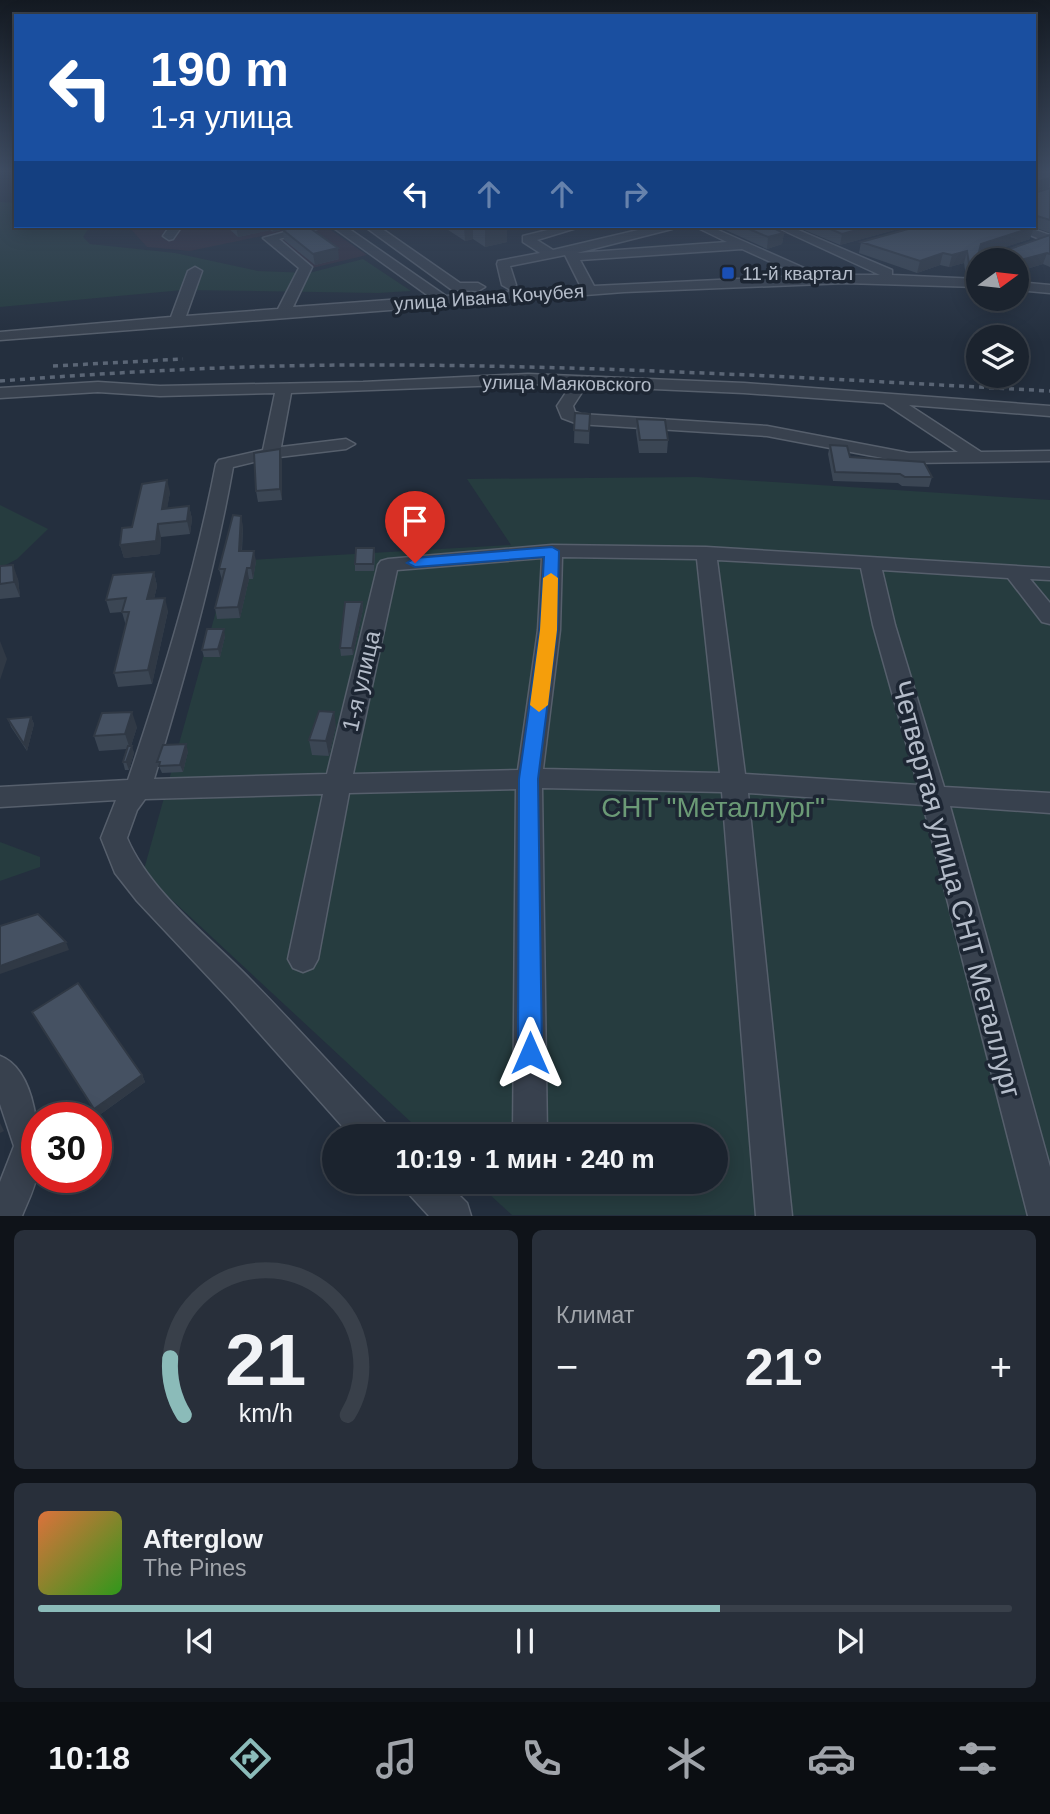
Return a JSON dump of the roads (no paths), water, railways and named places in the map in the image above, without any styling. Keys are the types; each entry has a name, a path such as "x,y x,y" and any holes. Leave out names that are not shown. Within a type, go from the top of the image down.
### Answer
{"street":[{"path":"283,313 306,267 269,237 312,228"},
{"path":"341,228 442,299"},
{"path":"373,228 457,287 585,285 787,265"},
{"path":"551,254 527,239 568,228"},
{"path":"570,254 661,228"},
{"path":"705,228 820,278"},
{"path":"784,228 895,276"},
{"path":"784,228 864,277"},
{"path":"1019,228 1050,239"},
{"path":"1028,246 1050,239"},
{"path":"839,252 865,244"},
{"path":"509,285 503,264 551,254 744,245"},
{"path":"570,254 585,285"},
{"path":"928,278 966,267"},
{"path":"177,321 195,271"},
{"name":"улица Ивана Кочубея","path":"0,336 585,285 895,276 966,282"},
{"path":"1029,287 1050,289"},
{"name":"улица Маяковского","path":"0,393 98,387 160,391 363,387 516,379 744,388 1050,411"},
{"path":"581,382 565,406 568,415 578,419 767,431 909,458 1050,456"},
{"path":"271,453 284,387"},
{"path":"888,399 979,458"},
{"path":"346,444 271,453 225,464 210,544 184,645 138,789 125,807 114,838 125,865 147,893 242,991 363,1124"},
{"path":"530,1124 529,779 549,630 552,551 706,553 1050,574"},
{"name":"1-я улица","path":"303,959 338,783 388,565 552,551"},
{"path":"706,553 734,783 774,1216"},
{"name":"Четвертая улица СНТ Металлург","path":"870,563 884,625 934,796 1046,1216"},
{"path":"1014,572 1050,617"},
{"path":"0,797 138,789 529,779 734,783 1050,803"},
{"path":"0,1072 12,1093 31,1146 4,1216"},
{"path":"433,1194 454,1216"}],"railway":[{"path":"53,366 183,359"},
{"path":"0,381 198,369 396,365 641,371 1050,391"}],"place":[{"name":"11-й квартал","path":"728,273"}],"park label":[{"name":"СНТ \"Металлург\"","path":"713,807"}]}
